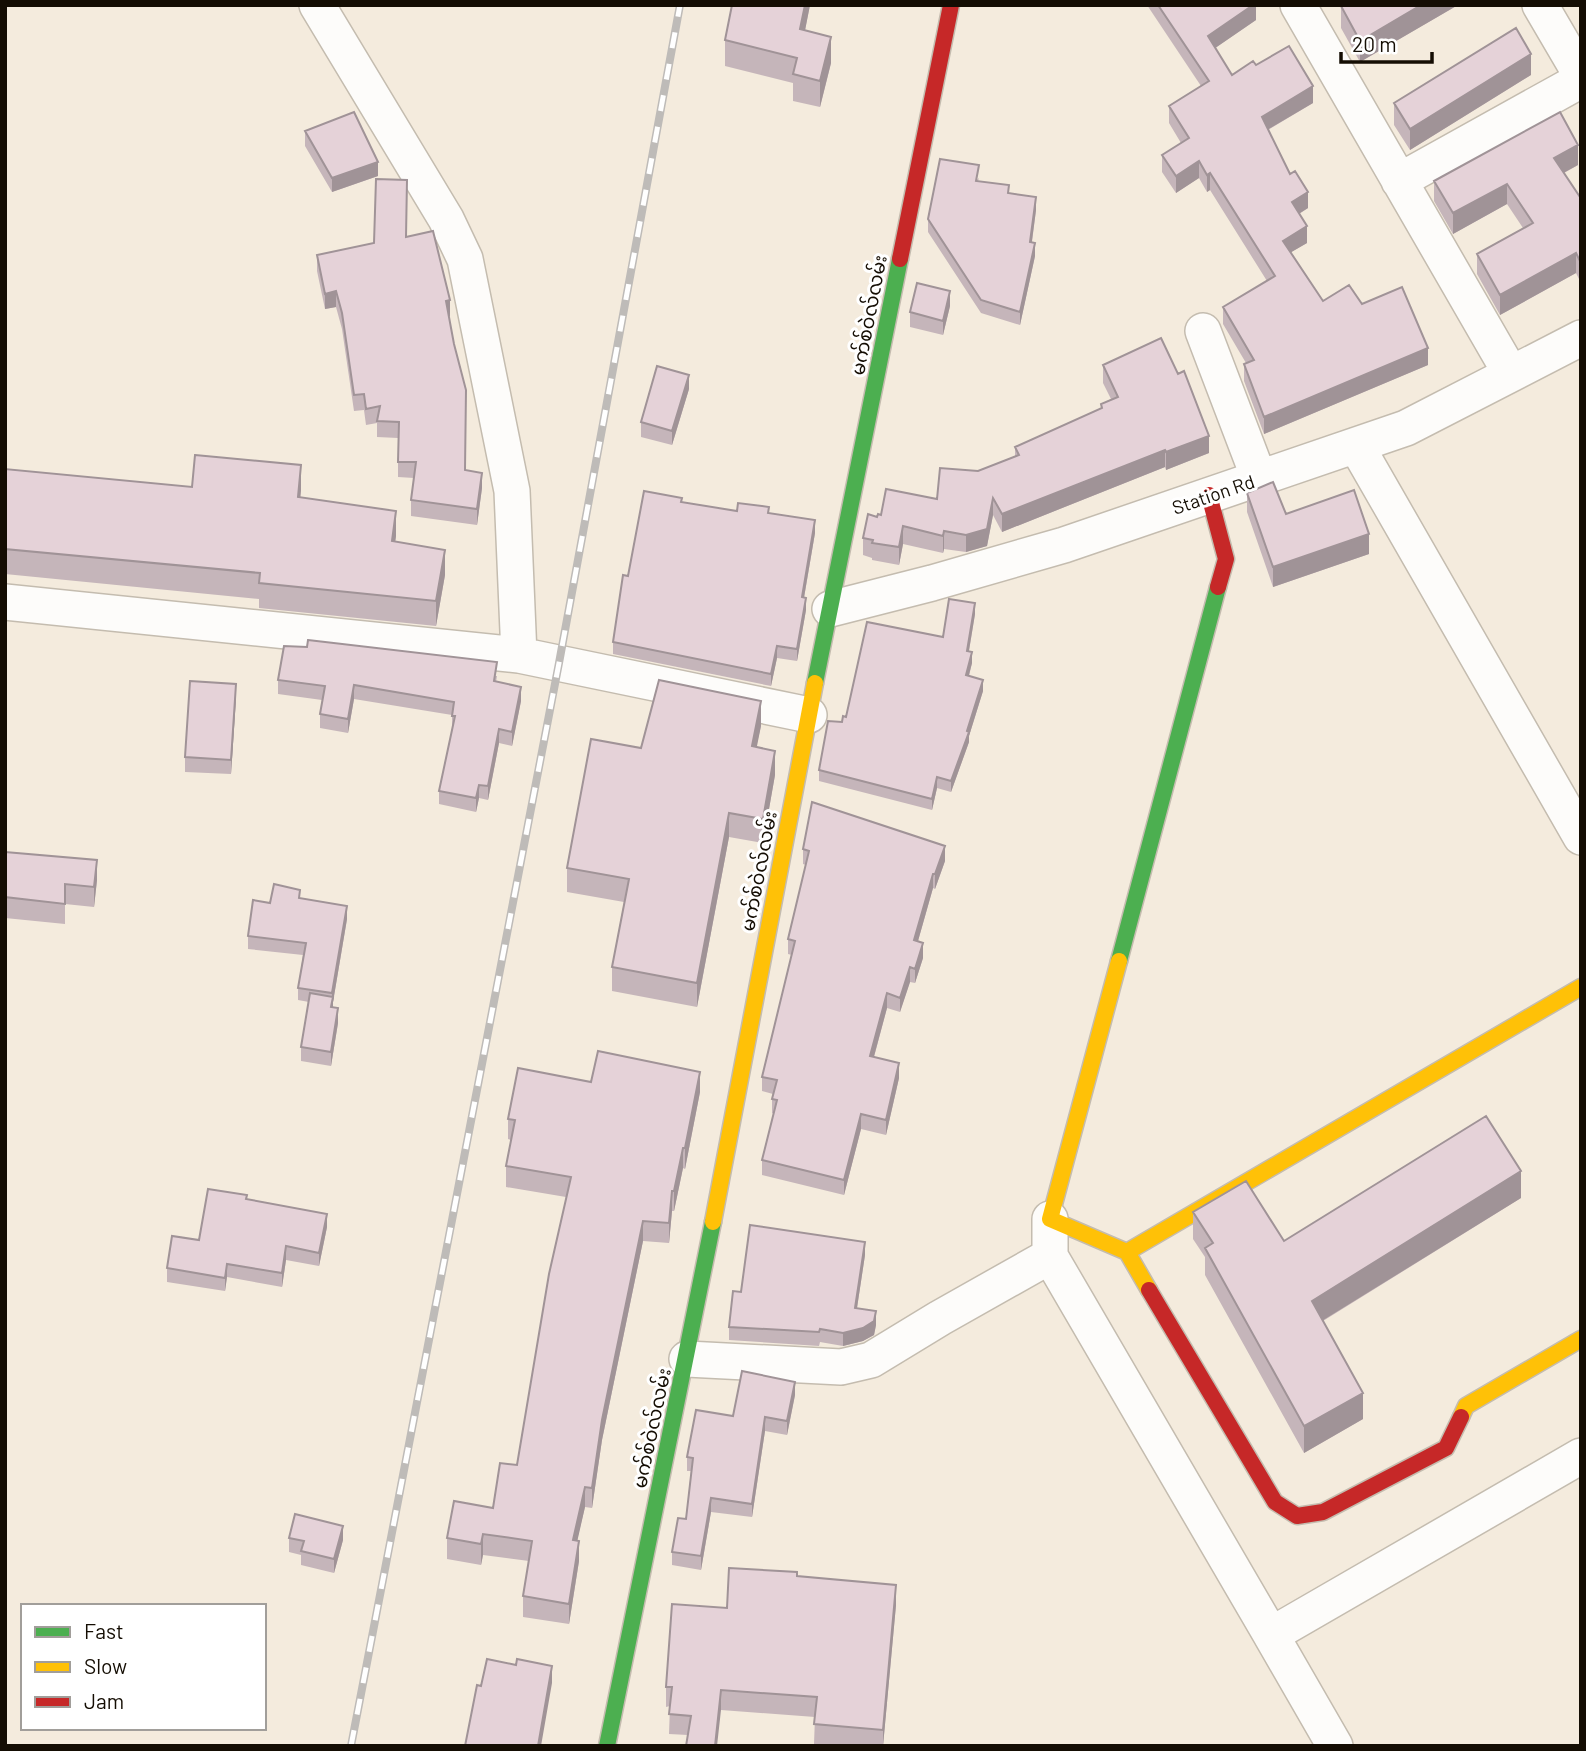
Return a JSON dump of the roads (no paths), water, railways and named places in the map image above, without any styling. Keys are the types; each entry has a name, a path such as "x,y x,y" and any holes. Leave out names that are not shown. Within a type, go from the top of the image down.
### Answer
{"street":[{"path":"317,5 446,219 465,259 512,491 519,654"},
{"name":"မက်စ်ဝဲလ်လမ်း","path":"607,1746 687,1359 809,715 951,5"},
{"path":"1298,5 1511,374"},
{"path":"1399,181 1581,78 1540,5"},
{"path":"1203,331 1259,478"},
{"name":"Station Rd","path":"830,609 1064,545 1406,428 1581,338"},
{"path":"1356,445 1581,837"},
{"path":"1209,495 1226,559 1050,1219 1051,1256 1335,1746"},
{"path":"5,601 519,654 809,715"},
{"path":"1127,1252 1581,986"},
{"path":"1050,1219 1127,1252 1275,1502 1297,1516 1323,1512 1446,1448 1466,1406 1581,1339"},
{"path":"687,1359 841,1367 871,1360 1051,1256"},
{"path":"1271,1635 1581,1456"}],"railway":[{"path":"351,1746 559,663 680,5"}]}
